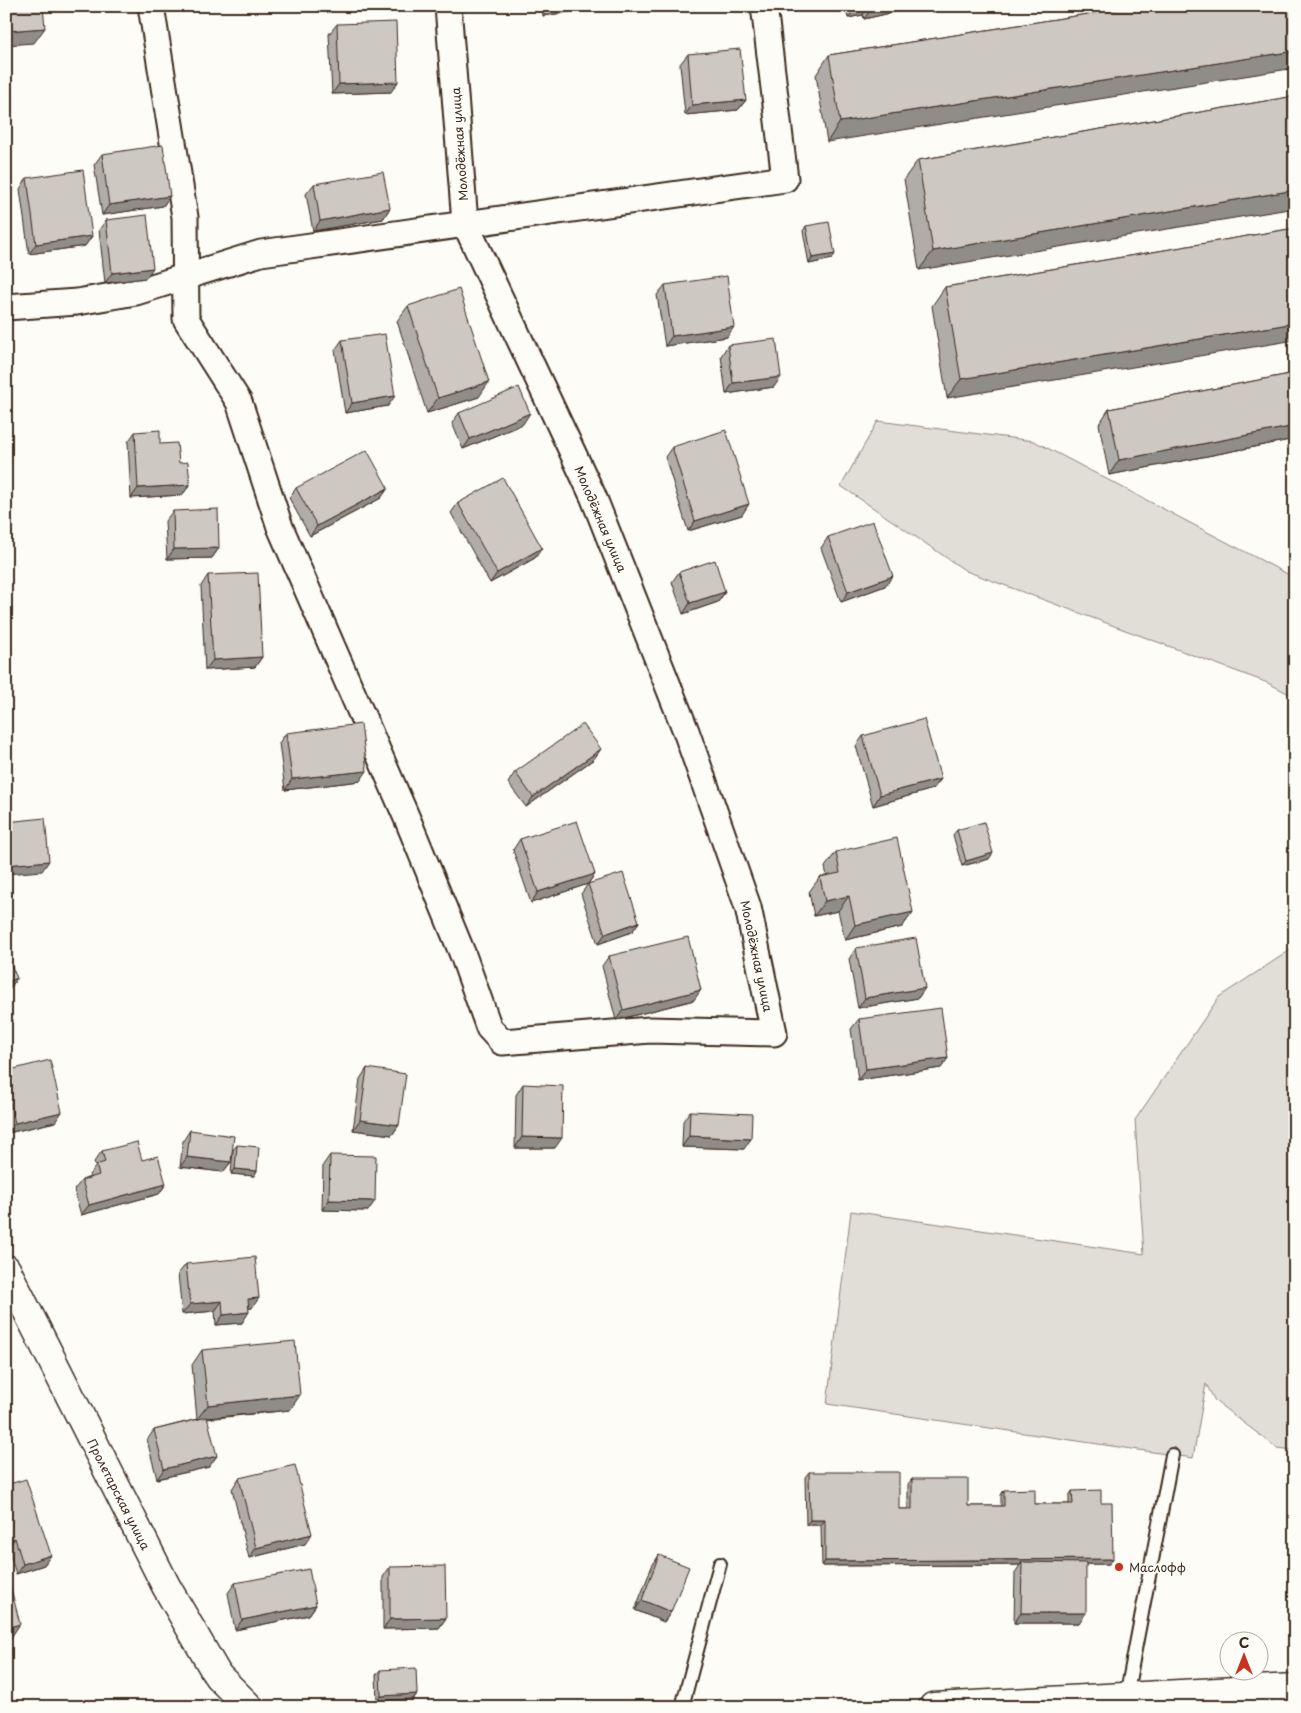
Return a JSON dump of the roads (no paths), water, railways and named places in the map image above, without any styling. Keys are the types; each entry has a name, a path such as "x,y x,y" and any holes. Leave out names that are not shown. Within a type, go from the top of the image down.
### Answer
{"main road":[{"name":"Пролетарская улица","path":"6,1269 166,1586 218,1676 249,1707"},
{"path":"933,1707 1295,1688"}],"street":[{"path":"151,6 185,218 186,278"},
{"name":"Молодёжная улица","path":"186,278 186,319 239,402 280,527 409,823 463,956 489,1028 502,1042 650,1030 774,1033 748,907 686,731 593,496 465,223 448,6"},
{"path":"6,307 77,302 136,292 186,278 261,253 785,179 764,6"}],"lane":[{"path":"1126,1697 1172,1455"},
{"path":"682,1707 720,1564"}],"place":[{"name":"Маслофф","path":"1119,1567"}]}
